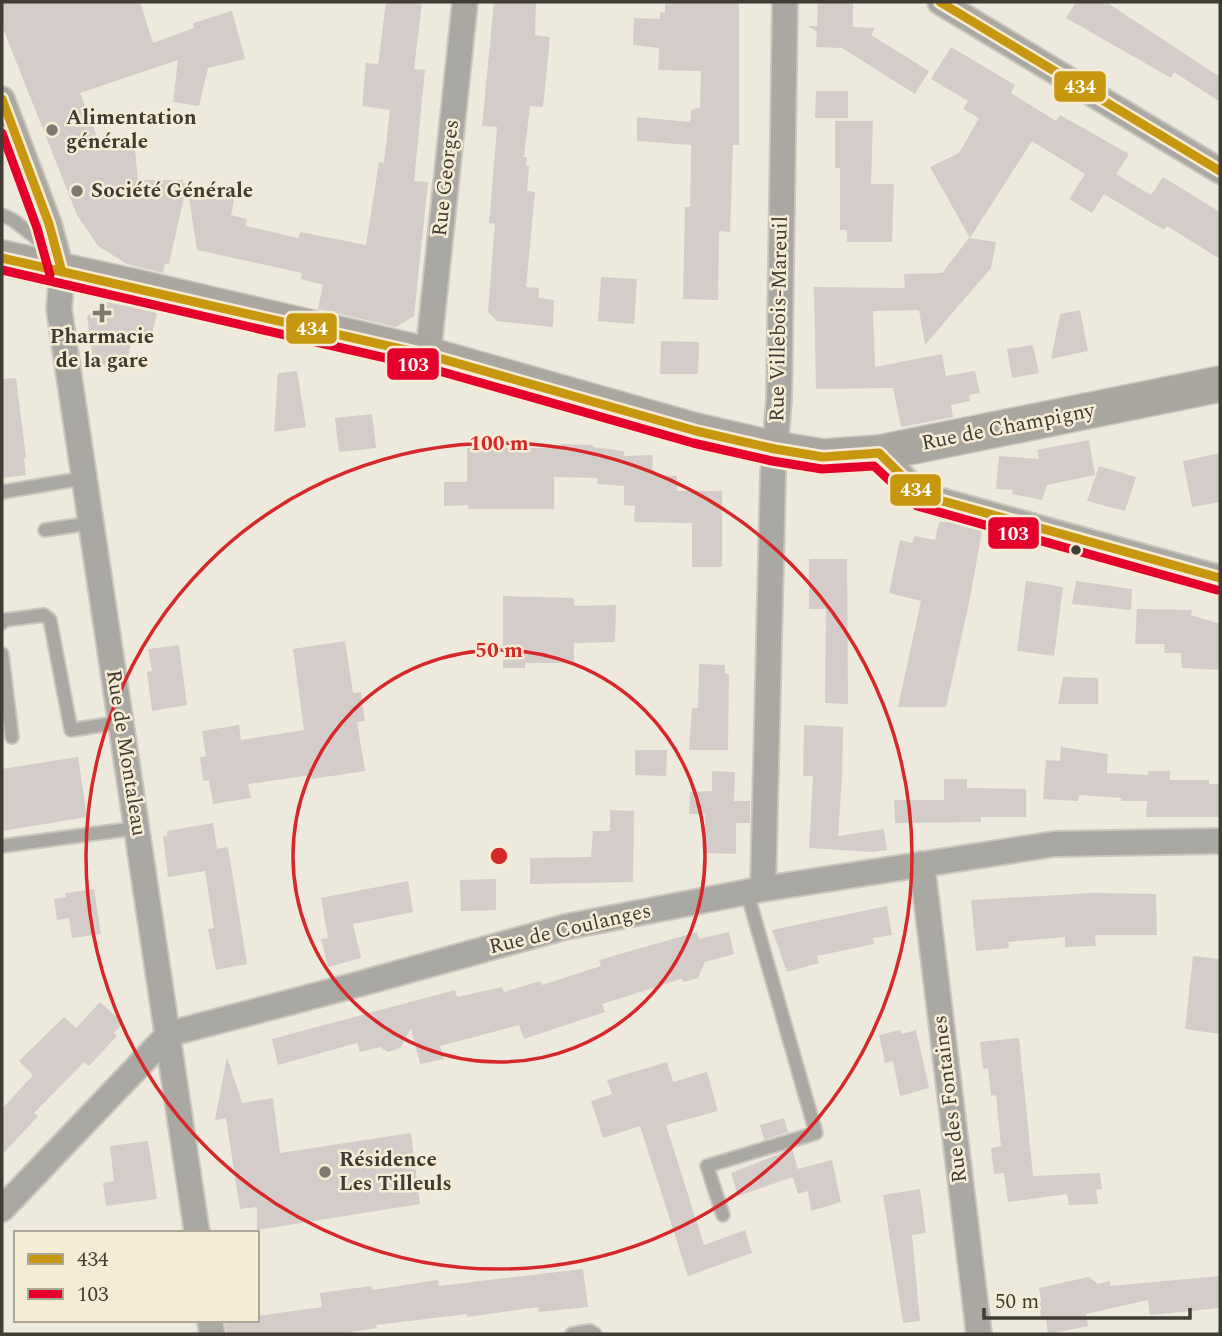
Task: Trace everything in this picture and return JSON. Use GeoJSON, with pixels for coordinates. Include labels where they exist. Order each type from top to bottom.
{"type":"FeatureCollection","features":[{"type":"Feature","properties":{"kind":"street","name":"Rue Georges"},"geometry":{"type":"LineString","coordinates":[[428,355],[465,2]]}},
{"type":"Feature","properties":{"kind":"street","name":"Rue Villebois-Mareuil"},"geometry":{"type":"LineString","coordinates":[[755,890],[773,475],[779,400],[785,2]]}},
{"type":"Feature","properties":{"kind":"street"},"geometry":{"type":"LineString","coordinates":[[940,2],[1220,171]]}},
{"type":"Feature","properties":{"kind":"street","name":"Rue de Montaleau"},"geometry":{"type":"LineString","coordinates":[[2,99],[50,224],[60,263],[59,309],[197,1231]]}},
{"type":"Feature","properties":{"kind":"street","name":"Rue de Champigny"},"geometry":{"type":"LineString","coordinates":[[2,258],[60,263],[136,286],[428,355],[696,431],[823,457],[879,453],[1220,384]]}},
{"type":"Feature","properties":{"kind":"street"},"geometry":{"type":"LineString","coordinates":[[879,453],[920,495],[1220,578]]}},
{"type":"Feature","properties":{"kind":"street","name":"Rue de Coulanges"},"geometry":{"type":"LineString","coordinates":[[169,1034],[565,927],[755,890],[1054,844],[1220,841]]}},
{"type":"Feature","properties":{"kind":"street","name":"Rue des Fontaines"},"geometry":{"type":"LineString","coordinates":[[922,864],[979,1334]]}},
{"type":"Feature","properties":{"kind":"street"},"geometry":{"type":"LineString","coordinates":[[2,1209],[169,1034]]}},
{"type":"Feature","properties":{"kind":"lane"},"geometry":{"type":"LineString","coordinates":[[2,215],[13,220],[60,263]]}},
{"type":"Feature","properties":{"kind":"lane"},"geometry":{"type":"LineString","coordinates":[[2,492],[85,478]]}},
{"type":"Feature","properties":{"kind":"lane"},"geometry":{"type":"LineString","coordinates":[[45,530],[91,523]]}},
{"type":"Feature","properties":{"kind":"lane"},"geometry":{"type":"LineString","coordinates":[[2,624],[5,620],[44,615],[50,620],[71,730],[121,722]]}},
{"type":"Feature","properties":{"kind":"lane"},"geometry":{"type":"LineString","coordinates":[[2,654],[12,737]]}},
{"type":"Feature","properties":{"kind":"lane"},"geometry":{"type":"LineString","coordinates":[[2,846],[137,828]]}},
{"type":"Feature","properties":{"kind":"lane"},"geometry":{"type":"LineString","coordinates":[[723,1215],[708,1166],[816,1133],[755,890]]}},
{"type":"Feature","properties":{"kind":"lane"},"geometry":{"type":"LineString","coordinates":[[572,1334],[590,1331],[595,1334]]}},
{"type":"Feature","properties":{"kind":"building"},"geometry":{"type":"Polygon","coordinates":[[[2,2],[140,2],[153,43],[194,28],[193,23],[232,11],[245,59],[208,68],[199,106],[173,102],[178,60],[80,93],[100,144],[134,139],[138,180],[183,180],[183,183],[187,184],[169,264],[165,264],[163,273],[127,264],[98,246],[77,215],[2,26],[2,2]]]}},
{"type":"Feature","properties":{"kind":"building"},"geometry":{"type":"Polygon","coordinates":[[[386,2],[422,2],[414,69],[425,70],[414,181],[428,182],[414,316],[396,327],[318,309],[323,285],[301,279],[302,273],[197,250],[187,184],[235,196],[231,215],[247,219],[246,226],[298,238],[300,232],[366,245],[379,162],[384,163],[390,110],[362,106],[366,63],[378,64],[386,2]]]}},
{"type":"Feature","properties":{"kind":"building"},"geometry":{"type":"Polygon","coordinates":[[[494,2],[536,2],[535,35],[550,37],[543,107],[530,106],[524,157],[527,157],[526,166],[529,166],[527,191],[535,192],[526,287],[539,288],[538,298],[554,300],[553,327],[497,321],[488,312],[495,224],[489,223],[497,127],[482,126],[494,2]]]}},
{"type":"Feature","properties":{"kind":"building"},"geometry":{"type":"Polygon","coordinates":[[[665,2],[739,2],[739,145],[733,145],[730,232],[719,231],[718,300],[683,299],[685,207],[690,207],[691,145],[637,141],[637,117],[690,122],[691,110],[700,107],[701,71],[658,70],[659,48],[633,45],[634,18],[660,19],[660,12],[665,13],[665,2]]]}},
{"type":"Feature","properties":{"kind":"building"},"geometry":{"type":"Polygon","coordinates":[[[818,2],[853,2],[853,27],[875,28],[871,35],[929,71],[915,94],[842,48],[816,47],[817,32],[808,26],[817,26],[818,2]]]}},
{"type":"Feature","properties":{"kind":"building"},"geometry":{"type":"Polygon","coordinates":[[[1076,2],[1106,2],[1220,77],[1220,102],[1174,72],[1171,78],[1066,18],[1076,2]]]}},
{"type":"Feature","properties":{"kind":"building"},"geometry":{"type":"Polygon","coordinates":[[[951,47],[1015,85],[1011,93],[1056,121],[1060,115],[1129,154],[1116,174],[1151,195],[1163,177],[1220,212],[1220,259],[1167,226],[1164,230],[1104,194],[1092,213],[1069,199],[1085,174],[1032,141],[970,238],[930,167],[959,153],[979,118],[963,109],[968,101],[931,79],[951,47]]]}},
{"type":"Feature","properties":{"kind":"building"},"geometry":{"type":"Polygon","coordinates":[[[816,91],[848,91],[848,118],[815,118],[816,91]]]}},
{"type":"Feature","properties":{"kind":"building"},"geometry":{"type":"Polygon","coordinates":[[[835,121],[873,121],[871,184],[894,184],[892,242],[847,242],[847,230],[840,230],[840,168],[835,168],[835,121]]]}},
{"type":"Feature","properties":{"kind":"building"},"geometry":{"type":"Polygon","coordinates":[[[969,238],[996,242],[991,268],[925,345],[919,310],[873,311],[875,367],[942,354],[946,376],[975,371],[980,393],[969,395],[970,401],[951,405],[953,417],[901,427],[893,388],[816,389],[814,287],[905,288],[904,274],[942,273],[969,238]]]}},
{"type":"Feature","properties":{"kind":"building"},"geometry":{"type":"Polygon","coordinates":[[[601,277],[637,279],[634,324],[598,321],[601,277]]]}},
{"type":"Feature","properties":{"kind":"building"},"geometry":{"type":"Polygon","coordinates":[[[103,301],[157,313],[152,334],[145,332],[143,343],[132,341],[126,363],[94,367],[87,316],[103,301]]]}},
{"type":"Feature","properties":{"kind":"building"},"geometry":{"type":"Polygon","coordinates":[[[1080,310],[1088,351],[1051,359],[1060,314],[1080,310]]]}},
{"type":"Feature","properties":{"kind":"building"},"geometry":{"type":"Polygon","coordinates":[[[661,341],[699,342],[698,374],[660,374],[661,341]]]}},
{"type":"Feature","properties":{"kind":"building"},"geometry":{"type":"Polygon","coordinates":[[[1033,345],[1039,373],[1012,378],[1007,349],[1033,345]]]}},
{"type":"Feature","properties":{"kind":"building"},"geometry":{"type":"Polygon","coordinates":[[[297,371],[306,427],[274,432],[278,373],[297,371]]]}},
{"type":"Feature","properties":{"kind":"building"},"geometry":{"type":"Polygon","coordinates":[[[16,378],[26,475],[2,478],[2,379],[16,378]]]}},
{"type":"Feature","properties":{"kind":"building"},"geometry":{"type":"Polygon","coordinates":[[[372,414],[376,448],[339,452],[335,418],[372,414]]]}},
{"type":"Feature","properties":{"kind":"building"},"geometry":{"type":"Polygon","coordinates":[[[1089,440],[1095,475],[1047,485],[1042,500],[1012,494],[1013,490],[996,489],[999,456],[1039,459],[1037,450],[1089,440]]]}},
{"type":"Feature","properties":{"kind":"building"},"geometry":{"type":"Polygon","coordinates":[[[561,444],[593,445],[624,451],[624,456],[653,455],[652,475],[677,476],[677,491],[722,491],[722,567],[692,567],[692,523],[634,522],[635,506],[624,505],[624,486],[597,484],[598,478],[554,477],[554,509],[468,509],[468,505],[444,506],[444,482],[467,482],[467,448],[561,448],[561,444]]]}},
{"type":"Feature","properties":{"kind":"building"},"geometry":{"type":"Polygon","coordinates":[[[1220,453],[1220,502],[1192,507],[1183,461],[1220,453]]]}},
{"type":"Feature","properties":{"kind":"building"},"geometry":{"type":"Polygon","coordinates":[[[1099,466],[1136,477],[1125,511],[1087,501],[1099,466]]]}},
{"type":"Feature","properties":{"kind":"building"},"geometry":{"type":"Polygon","coordinates":[[[939,522],[982,531],[946,707],[898,707],[921,601],[889,593],[900,540],[912,543],[915,536],[935,540],[939,522]]]}},
{"type":"Feature","properties":{"kind":"building"},"geometry":{"type":"Polygon","coordinates":[[[809,559],[847,559],[848,704],[825,703],[826,609],[809,609],[809,559]]]}},
{"type":"Feature","properties":{"kind":"building"},"geometry":{"type":"Polygon","coordinates":[[[1026,581],[1063,587],[1054,656],[1017,651],[1026,581]]]}},
{"type":"Feature","properties":{"kind":"building"},"geometry":{"type":"Polygon","coordinates":[[[1076,581],[1132,589],[1131,610],[1072,604],[1076,581]]]}},
{"type":"Feature","properties":{"kind":"building"},"geometry":{"type":"Polygon","coordinates":[[[503,596],[574,598],[574,606],[616,605],[615,642],[574,643],[574,663],[525,663],[525,668],[503,668],[503,596]]]}},
{"type":"Feature","properties":{"kind":"building"},"geometry":{"type":"Polygon","coordinates":[[[1137,609],[1192,610],[1191,615],[1220,624],[1220,670],[1182,668],[1181,653],[1164,653],[1165,644],[1135,644],[1137,609]]]}},
{"type":"Feature","properties":{"kind":"building"},"geometry":{"type":"Polygon","coordinates":[[[345,641],[353,693],[361,692],[365,721],[357,722],[365,771],[248,784],[251,798],[213,804],[209,780],[203,781],[200,757],[206,756],[202,731],[239,725],[241,740],[304,730],[293,649],[345,641]]]}},
{"type":"Feature","properties":{"kind":"building"},"geometry":{"type":"Polygon","coordinates":[[[179,645],[187,705],[152,711],[147,672],[152,671],[148,649],[179,645]]]}},
{"type":"Feature","properties":{"kind":"building"},"geometry":{"type":"Polygon","coordinates":[[[699,664],[725,665],[725,674],[729,674],[728,750],[689,750],[692,708],[698,708],[699,664]]]}},
{"type":"Feature","properties":{"kind":"building"},"geometry":{"type":"Polygon","coordinates":[[[1063,677],[1098,678],[1098,704],[1058,704],[1063,677]]]}},
{"type":"Feature","properties":{"kind":"building"},"geometry":{"type":"Polygon","coordinates":[[[804,725],[843,727],[838,836],[884,829],[887,850],[873,852],[809,848],[813,776],[803,776],[804,725]]]}},
{"type":"Feature","properties":{"kind":"building"},"geometry":{"type":"Polygon","coordinates":[[[1061,747],[1108,754],[1107,773],[1148,775],[1148,771],[1170,771],[1170,780],[1209,780],[1209,784],[1220,784],[1220,817],[1146,817],[1147,801],[1121,801],[1122,798],[1079,795],[1078,801],[1043,799],[1046,760],[1060,761],[1061,747]]]}},
{"type":"Feature","properties":{"kind":"building"},"geometry":{"type":"Polygon","coordinates":[[[635,750],[667,750],[666,776],[635,775],[635,750]]]}},
{"type":"Feature","properties":{"kind":"building"},"geometry":{"type":"Polygon","coordinates":[[[78,757],[87,817],[2,831],[2,769],[78,757]]]}},
{"type":"Feature","properties":{"kind":"building"},"geometry":{"type":"Polygon","coordinates":[[[712,771],[735,772],[734,801],[750,801],[750,823],[736,823],[736,854],[705,853],[705,814],[689,814],[690,792],[712,791],[712,771]]]}},
{"type":"Feature","properties":{"kind":"building"},"geometry":{"type":"Polygon","coordinates":[[[944,779],[967,779],[967,788],[1026,789],[1026,817],[981,817],[981,822],[895,823],[894,800],[944,800],[944,779]]]}},
{"type":"Feature","properties":{"kind":"building"},"geometry":{"type":"Polygon","coordinates":[[[610,810],[634,811],[633,882],[530,884],[530,858],[591,857],[593,831],[610,831],[610,810]]]}},
{"type":"Feature","properties":{"kind":"building"},"geometry":{"type":"Polygon","coordinates":[[[213,823],[217,849],[228,847],[247,964],[216,970],[208,929],[214,928],[205,871],[168,877],[163,836],[167,836],[167,831],[213,823]]]}},
{"type":"Feature","properties":{"kind":"building"},"geometry":{"type":"Polygon","coordinates":[[[496,879],[496,910],[461,911],[460,880],[496,879]]]}},
{"type":"Feature","properties":{"kind":"building"},"geometry":{"type":"Polygon","coordinates":[[[408,881],[413,912],[353,924],[361,958],[328,967],[321,939],[328,938],[321,898],[408,881]]]}},
{"type":"Feature","properties":{"kind":"building"},"geometry":{"type":"Polygon","coordinates":[[[94,889],[101,934],[72,938],[69,918],[57,920],[54,899],[66,897],[65,893],[94,889]]]}},
{"type":"Feature","properties":{"kind":"building"},"geometry":{"type":"Polygon","coordinates":[[[1093,893],[1156,894],[1157,935],[1095,935],[1096,946],[1065,947],[1065,937],[1008,942],[1009,948],[976,951],[971,900],[1093,893]]]}},
{"type":"Feature","properties":{"kind":"building"},"geometry":{"type":"Polygon","coordinates":[[[887,906],[892,935],[873,938],[874,944],[817,956],[819,963],[787,972],[772,930],[887,906]]]}},
{"type":"Feature","properties":{"kind":"building"},"geometry":{"type":"Polygon","coordinates":[[[697,932],[699,939],[729,932],[734,954],[705,962],[698,978],[684,982],[681,979],[602,1004],[605,1012],[524,1039],[519,1025],[440,1046],[444,1059],[420,1064],[411,1028],[400,1048],[388,1052],[380,1047],[360,1052],[357,1043],[278,1065],[272,1039],[455,990],[457,997],[502,987],[504,992],[540,981],[542,985],[601,966],[599,960],[697,932]]]}},
{"type":"Feature","properties":{"kind":"building"},"geometry":{"type":"Polygon","coordinates":[[[1193,956],[1220,959],[1220,1034],[1185,1029],[1193,956]]]}},
{"type":"Feature","properties":{"kind":"building"},"geometry":{"type":"Polygon","coordinates":[[[100,1002],[123,1023],[114,1033],[117,1036],[89,1066],[84,1062],[34,1113],[38,1116],[2,1155],[2,1109],[33,1075],[19,1061],[64,1017],[76,1028],[100,1002]]]}},
{"type":"Feature","properties":{"kind":"building"},"geometry":{"type":"Polygon","coordinates":[[[900,1030],[902,1034],[916,1030],[929,1088],[900,1096],[893,1061],[885,1063],[879,1035],[900,1030]]]}},
{"type":"Feature","properties":{"kind":"building"},"geometry":{"type":"Polygon","coordinates":[[[1019,1038],[1033,1176],[1100,1173],[1102,1189],[1096,1190],[1098,1204],[1069,1205],[1067,1194],[1008,1202],[1004,1173],[994,1174],[991,1148],[1001,1146],[996,1095],[991,1096],[988,1068],[983,1069],[980,1042],[1019,1038]]]}},
{"type":"Feature","properties":{"kind":"building","name":"Résidence Les Tilleuls"},"geometry":{"type":"Polygon","coordinates":[[[227,1057],[242,1103],[273,1098],[280,1153],[411,1133],[420,1204],[257,1230],[257,1207],[240,1209],[226,1118],[215,1120],[227,1057]]]}},
{"type":"Feature","properties":{"kind":"building"},"geometry":{"type":"Polygon","coordinates":[[[667,1062],[673,1082],[707,1072],[718,1111],[666,1125],[704,1245],[745,1230],[752,1253],[688,1276],[640,1126],[603,1138],[591,1101],[612,1094],[607,1080],[667,1062]]]}},
{"type":"Feature","properties":{"kind":"building"},"geometry":{"type":"Polygon","coordinates":[[[784,1118],[788,1132],[764,1140],[760,1125],[784,1118]]]}},
{"type":"Feature","properties":{"kind":"building"},"geometry":{"type":"Polygon","coordinates":[[[148,1141],[157,1199],[106,1206],[103,1183],[114,1181],[110,1146],[148,1141]]]}},
{"type":"Feature","properties":{"kind":"building"},"geometry":{"type":"Polygon","coordinates":[[[792,1149],[798,1169],[832,1160],[841,1202],[811,1211],[808,1191],[798,1194],[793,1177],[738,1196],[731,1173],[792,1149]]]}},
{"type":"Feature","properties":{"kind":"building"},"geometry":{"type":"Polygon","coordinates":[[[920,1189],[926,1233],[912,1235],[920,1321],[903,1323],[883,1195],[920,1189]]]}},
{"type":"Feature","properties":{"kind":"building"},"geometry":{"type":"Polygon","coordinates":[[[583,1269],[588,1307],[539,1312],[538,1307],[467,1317],[467,1314],[376,1325],[377,1328],[338,1334],[227,1334],[225,1322],[259,1322],[259,1316],[322,1307],[320,1293],[371,1286],[372,1290],[438,1280],[439,1286],[583,1269]]]}},
{"type":"Feature","properties":{"kind":"building"},"geometry":{"type":"Polygon","coordinates":[[[1220,1276],[1220,1308],[1150,1315],[1148,1300],[1086,1314],[1088,1326],[1048,1334],[1046,1320],[1041,1317],[1039,1288],[1089,1277],[1098,1284],[1110,1281],[1110,1286],[1220,1276]]]}},
{"type":"Feature","properties":{"kind":"transit line","name":"434"},"geometry":{"type":"LineString","coordinates":[[940,2],[1220,171]]}},
{"type":"Feature","properties":{"kind":"transit line","name":"434"},"geometry":{"type":"LineString","coordinates":[[2,99],[49,224],[62,272]]}},
{"type":"Feature","properties":{"kind":"transit line","name":"103"},"geometry":{"type":"LineString","coordinates":[[2,133],[37,228],[50,275]]}},
{"type":"Feature","properties":{"kind":"transit line","name":"434"},"geometry":{"type":"LineString","coordinates":[[2,258],[428,355],[696,431],[775,449],[823,457],[879,453],[921,495],[1220,578]]}},
{"type":"Feature","properties":{"kind":"transit line","name":"103"},"geometry":{"type":"LineString","coordinates":[[2,270],[425,367],[693,443],[772,461],[822,469],[874,466],[917,506],[1217,590]]}},
{"type":"Feature","properties":{"kind":"place","name":"Alimentation générale"},"geometry":{"type":"Point","coordinates":[52,130]}},
{"type":"Feature","properties":{"kind":"place","name":"Société Générale"},"geometry":{"type":"Point","coordinates":[77,191]}},
{"type":"Feature","properties":{"kind":"place","name":"Pharmacie de la gare"},"geometry":{"type":"Point","coordinates":[102,313]}},
{"type":"Feature","properties":{"kind":"place","name":"Résidence Les Tilleuls"},"geometry":{"type":"Point","coordinates":[325,1172]}}]}
